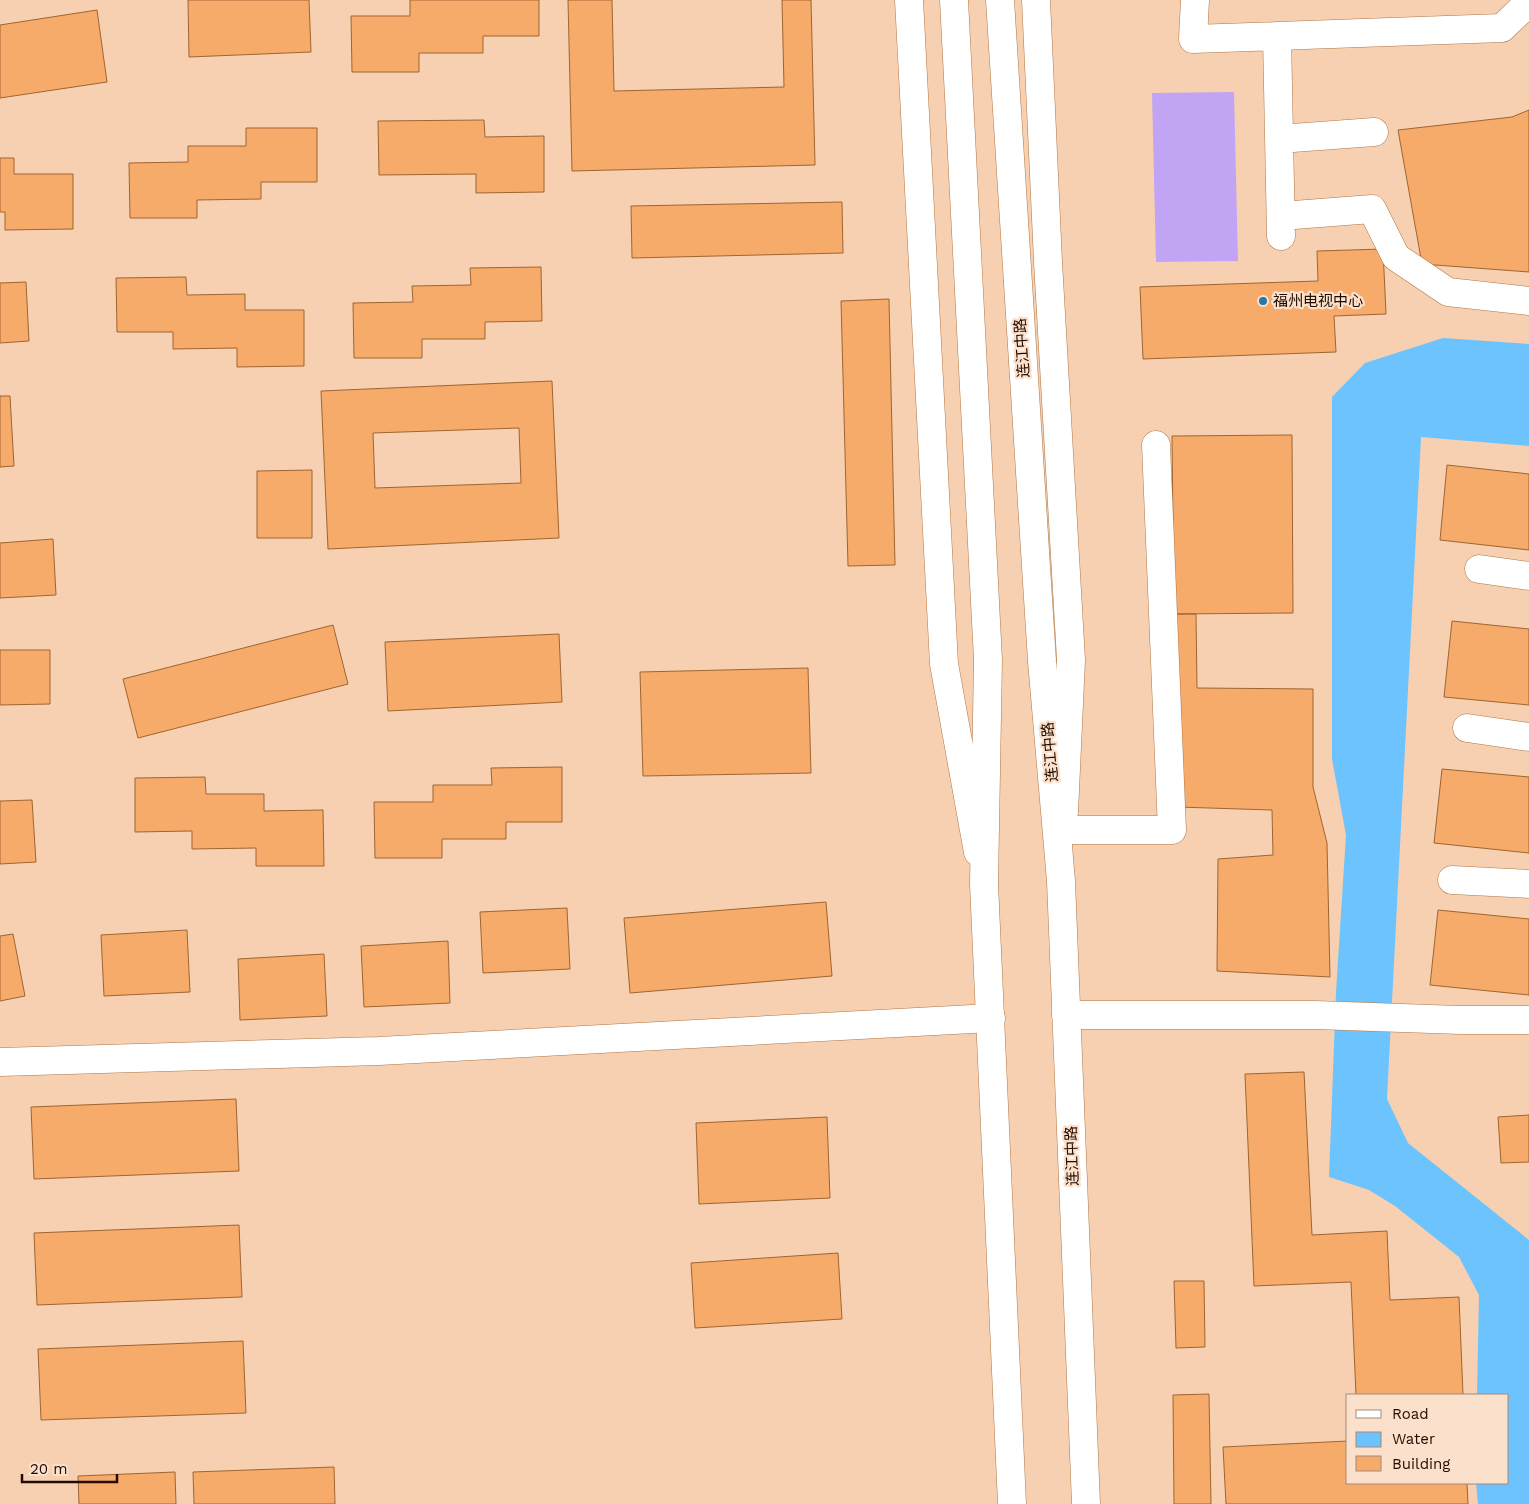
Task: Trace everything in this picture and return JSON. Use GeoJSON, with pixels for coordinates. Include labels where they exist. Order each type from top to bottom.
{"type":"FeatureCollection","features":[{"type":"Feature","properties":{"kind":"main road"},"geometry":{"type":"LineString","coordinates":[[909,0],[944,664],[984,884]]}},
{"type":"Feature","properties":{"kind":"main road"},"geometry":{"type":"LineString","coordinates":[[954,0],[988,660],[984,884],[1012,1504]]}},
{"type":"Feature","properties":{"kind":"main road","name":"连江中路"},"geometry":{"type":"LineString","coordinates":[[1000,0],[1042,661],[1061,881],[1086,1504]]}},
{"type":"Feature","properties":{"kind":"main road"},"geometry":{"type":"LineString","coordinates":[[1036,0],[1048,262],[1071,660],[1061,881]]}},
{"type":"Feature","properties":{"kind":"main road"},"geometry":{"type":"LineString","coordinates":[[1195,0],[1193,39],[1502,28],[1529,2]]}},
{"type":"Feature","properties":{"kind":"main road"},"geometry":{"type":"LineString","coordinates":[[1278,36],[1281,226],[1372,209],[1396,257],[1448,292],[1529,301]]}},
{"type":"Feature","properties":{"kind":"main road"},"geometry":{"type":"LineString","coordinates":[[1279,139],[1374,132]]}},
{"type":"Feature","properties":{"kind":"main road"},"geometry":{"type":"LineString","coordinates":[[1063,830],[1172,830],[1156,445]]}},
{"type":"Feature","properties":{"kind":"main road"},"geometry":{"type":"LineString","coordinates":[[1479,569],[1529,576]]}},
{"type":"Feature","properties":{"kind":"main road"},"geometry":{"type":"LineString","coordinates":[[1467,728],[1529,737]]}},
{"type":"Feature","properties":{"kind":"main road"},"geometry":{"type":"LineString","coordinates":[[1452,880],[1529,884]]}},
{"type":"Feature","properties":{"kind":"main road"},"geometry":{"type":"LineString","coordinates":[[1066,1015],[1315,1015],[1460,1020],[1529,1020]]}},
{"type":"Feature","properties":{"kind":"main road"},"geometry":{"type":"LineString","coordinates":[[0,1062],[379,1051],[991,1018]]}},
{"type":"Feature","properties":{"kind":"shaded area"},"geometry":{"type":"Polygon","coordinates":[[[1234,92],[1238,261],[1156,262],[1152,93],[1234,92]]]}},
{"type":"Feature","properties":{"kind":"water"},"geometry":{"type":"Polygon","coordinates":[[[1443,338],[1529,344],[1529,446],[1421,437],[1387,1099],[1408,1143],[1529,1240],[1529,1504],[1478,1504],[1476,1484],[1509,1484],[1509,1394],[1477,1394],[1479,1295],[1459,1257],[1395,1206],[1369,1190],[1329,1177],[1336,992],[1346,835],[1332,759],[1332,397],[1365,363],[1443,338]]]}},
{"type":"Feature","properties":{"kind":"building"},"geometry":{"type":"Polygon","coordinates":[[[188,0],[309,0],[311,52],[189,57],[188,0]]]}},
{"type":"Feature","properties":{"kind":"building"},"geometry":{"type":"Polygon","coordinates":[[[410,0],[539,0],[539,36],[483,36],[483,53],[419,53],[419,72],[352,72],[351,16],[410,16],[410,0]]]}},
{"type":"Feature","properties":{"kind":"building"},"geometry":{"type":"Polygon","coordinates":[[[568,0],[612,0],[614,91],[784,87],[782,0],[811,0],[815,165],[572,171],[568,0]]]}},
{"type":"Feature","properties":{"kind":"building"},"geometry":{"type":"Polygon","coordinates":[[[97,10],[107,82],[0,98],[0,25],[97,10]]]}},
{"type":"Feature","properties":{"kind":"building"},"geometry":{"type":"Polygon","coordinates":[[[1529,110],[1529,272],[1422,264],[1398,130],[1512,117],[1529,110]]]}},
{"type":"Feature","properties":{"kind":"building"},"geometry":{"type":"Polygon","coordinates":[[[484,120],[485,137],[544,136],[544,192],[476,193],[476,174],[379,175],[378,121],[484,120]]]}},
{"type":"Feature","properties":{"kind":"building"},"geometry":{"type":"Polygon","coordinates":[[[246,128],[317,128],[317,182],[261,182],[261,199],[197,200],[197,218],[130,218],[129,163],[188,162],[188,146],[246,146],[246,128]]]}},
{"type":"Feature","properties":{"kind":"building"},"geometry":{"type":"Polygon","coordinates":[[[0,158],[14,158],[14,174],[73,174],[73,229],[5,230],[5,212],[0,212],[0,158]]]}},
{"type":"Feature","properties":{"kind":"building"},"geometry":{"type":"Polygon","coordinates":[[[842,202],[843,253],[632,258],[631,206],[842,202]]]}},
{"type":"Feature","properties":{"kind":"building","name":"福州电视中心"},"geometry":{"type":"Polygon","coordinates":[[[1383,249],[1386,314],[1334,316],[1336,352],[1143,359],[1140,287],[1318,281],[1317,251],[1383,249]]]}},
{"type":"Feature","properties":{"kind":"building"},"geometry":{"type":"Polygon","coordinates":[[[541,267],[542,321],[485,322],[485,339],[422,339],[422,358],[354,358],[353,303],[413,302],[412,286],[471,285],[470,268],[541,267]]]}},
{"type":"Feature","properties":{"kind":"building"},"geometry":{"type":"Polygon","coordinates":[[[186,277],[187,295],[245,294],[245,310],[304,310],[304,366],[237,367],[237,348],[173,349],[173,332],[117,332],[116,278],[186,277]]]}},
{"type":"Feature","properties":{"kind":"building"},"geometry":{"type":"Polygon","coordinates":[[[26,282],[29,341],[0,343],[0,283],[26,282]]]}},
{"type":"Feature","properties":{"kind":"building"},"geometry":{"type":"Polygon","coordinates":[[[889,299],[895,565],[848,566],[841,301],[889,299]]]}},
{"type":"Feature","properties":{"kind":"building"},"geometry":{"type":"Polygon","coordinates":[[[552,381],[559,538],[328,549],[321,391],[552,381]],[[519,428],[373,433],[375,488],[521,483],[519,428]]]}},
{"type":"Feature","properties":{"kind":"building"},"geometry":{"type":"Polygon","coordinates":[[[0,396],[10,396],[14,466],[0,467],[0,396]]]}},
{"type":"Feature","properties":{"kind":"building"},"geometry":{"type":"Polygon","coordinates":[[[1292,435],[1293,613],[1174,614],[1172,436],[1292,435]]]}},
{"type":"Feature","properties":{"kind":"building"},"geometry":{"type":"Polygon","coordinates":[[[1447,465],[1529,474],[1529,550],[1440,540],[1447,465]]]}},
{"type":"Feature","properties":{"kind":"building"},"geometry":{"type":"Polygon","coordinates":[[[312,470],[312,538],[257,538],[257,471],[312,470]]]}},
{"type":"Feature","properties":{"kind":"building"},"geometry":{"type":"Polygon","coordinates":[[[53,539],[56,595],[0,598],[0,543],[53,539]]]}},
{"type":"Feature","properties":{"kind":"building"},"geometry":{"type":"Polygon","coordinates":[[[1174,614],[1196,614],[1197,688],[1313,689],[1313,787],[1327,843],[1330,977],[1217,971],[1218,859],[1273,855],[1272,810],[1177,807],[1174,614]]]}},
{"type":"Feature","properties":{"kind":"building"},"geometry":{"type":"Polygon","coordinates":[[[1452,621],[1529,629],[1529,705],[1444,697],[1452,621]]]}},
{"type":"Feature","properties":{"kind":"building"},"geometry":{"type":"Polygon","coordinates":[[[333,625],[348,684],[138,738],[123,679],[333,625]]]}},
{"type":"Feature","properties":{"kind":"building"},"geometry":{"type":"Polygon","coordinates":[[[559,634],[562,702],[388,711],[385,642],[559,634]]]}},
{"type":"Feature","properties":{"kind":"building"},"geometry":{"type":"Polygon","coordinates":[[[0,650],[50,650],[50,704],[0,705],[0,650]]]}},
{"type":"Feature","properties":{"kind":"building"},"geometry":{"type":"Polygon","coordinates":[[[808,668],[811,773],[643,776],[640,672],[808,668]]]}},
{"type":"Feature","properties":{"kind":"building"},"geometry":{"type":"Polygon","coordinates":[[[562,767],[562,822],[506,822],[506,839],[442,839],[442,858],[375,858],[374,802],[433,802],[433,785],[492,785],[491,768],[562,767]]]}},
{"type":"Feature","properties":{"kind":"building"},"geometry":{"type":"Polygon","coordinates":[[[1442,769],[1529,777],[1529,853],[1434,843],[1442,769]]]}},
{"type":"Feature","properties":{"kind":"building"},"geometry":{"type":"Polygon","coordinates":[[[205,777],[206,794],[264,794],[264,811],[323,810],[324,866],[256,866],[256,848],[192,849],[192,831],[135,832],[135,778],[205,777]]]}},
{"type":"Feature","properties":{"kind":"building"},"geometry":{"type":"Polygon","coordinates":[[[32,800],[36,862],[0,864],[0,801],[32,800]]]}},
{"type":"Feature","properties":{"kind":"building"},"geometry":{"type":"Polygon","coordinates":[[[826,902],[832,976],[630,993],[624,918],[826,902]]]}},
{"type":"Feature","properties":{"kind":"building"},"geometry":{"type":"Polygon","coordinates":[[[567,908],[570,969],[483,973],[480,912],[567,908]]]}},
{"type":"Feature","properties":{"kind":"building"},"geometry":{"type":"Polygon","coordinates":[[[1438,910],[1529,919],[1529,995],[1430,985],[1438,910]]]}},
{"type":"Feature","properties":{"kind":"building"},"geometry":{"type":"Polygon","coordinates":[[[187,930],[190,992],[104,996],[101,935],[187,930]]]}},
{"type":"Feature","properties":{"kind":"building"},"geometry":{"type":"Polygon","coordinates":[[[13,934],[25,996],[0,1001],[0,936],[13,934]]]}},
{"type":"Feature","properties":{"kind":"building"},"geometry":{"type":"Polygon","coordinates":[[[448,941],[450,1003],[364,1007],[361,946],[448,941]]]}},
{"type":"Feature","properties":{"kind":"building"},"geometry":{"type":"Polygon","coordinates":[[[324,954],[327,1016],[240,1020],[238,959],[324,954]]]}},
{"type":"Feature","properties":{"kind":"building"},"geometry":{"type":"Polygon","coordinates":[[[1304,1072],[1312,1235],[1387,1231],[1390,1300],[1459,1297],[1463,1394],[1356,1394],[1351,1282],[1254,1286],[1245,1074],[1304,1072]]]}},
{"type":"Feature","properties":{"kind":"building"},"geometry":{"type":"Polygon","coordinates":[[[236,1099],[239,1171],[34,1179],[31,1107],[236,1099]]]}},
{"type":"Feature","properties":{"kind":"building"},"geometry":{"type":"Polygon","coordinates":[[[1529,1115],[1529,1162],[1501,1163],[1498,1117],[1529,1115]]]}},
{"type":"Feature","properties":{"kind":"building"},"geometry":{"type":"Polygon","coordinates":[[[827,1117],[830,1198],[699,1204],[696,1123],[827,1117]]]}},
{"type":"Feature","properties":{"kind":"building"},"geometry":{"type":"Polygon","coordinates":[[[239,1225],[242,1297],[37,1305],[34,1233],[239,1225]]]}},
{"type":"Feature","properties":{"kind":"building"},"geometry":{"type":"Polygon","coordinates":[[[838,1253],[842,1319],[695,1328],[691,1263],[838,1253]]]}},
{"type":"Feature","properties":{"kind":"building"},"geometry":{"type":"Polygon","coordinates":[[[1174,1281],[1204,1281],[1205,1347],[1176,1348],[1174,1281]]]}},
{"type":"Feature","properties":{"kind":"building"},"geometry":{"type":"Polygon","coordinates":[[[243,1341],[246,1413],[41,1420],[38,1349],[243,1341]]]}},
{"type":"Feature","properties":{"kind":"building"},"geometry":{"type":"Polygon","coordinates":[[[1209,1394],[1211,1504],[1174,1504],[1173,1395],[1209,1394]]]}},
{"type":"Feature","properties":{"kind":"building"},"geometry":{"type":"Polygon","coordinates":[[[1346,1441],[1346,1484],[1467,1484],[1468,1504],[1226,1504],[1223,1447],[1346,1441]]]}},
{"type":"Feature","properties":{"kind":"building"},"geometry":{"type":"Polygon","coordinates":[[[334,1467],[335,1504],[194,1504],[193,1472],[334,1467]]]}},
{"type":"Feature","properties":{"kind":"building"},"geometry":{"type":"Polygon","coordinates":[[[175,1472],[176,1504],[79,1504],[78,1476],[175,1472]]]}},
{"type":"Feature","properties":{"kind":"place","name":"福州电视中心"},"geometry":{"type":"Point","coordinates":[1263,301]}}]}
